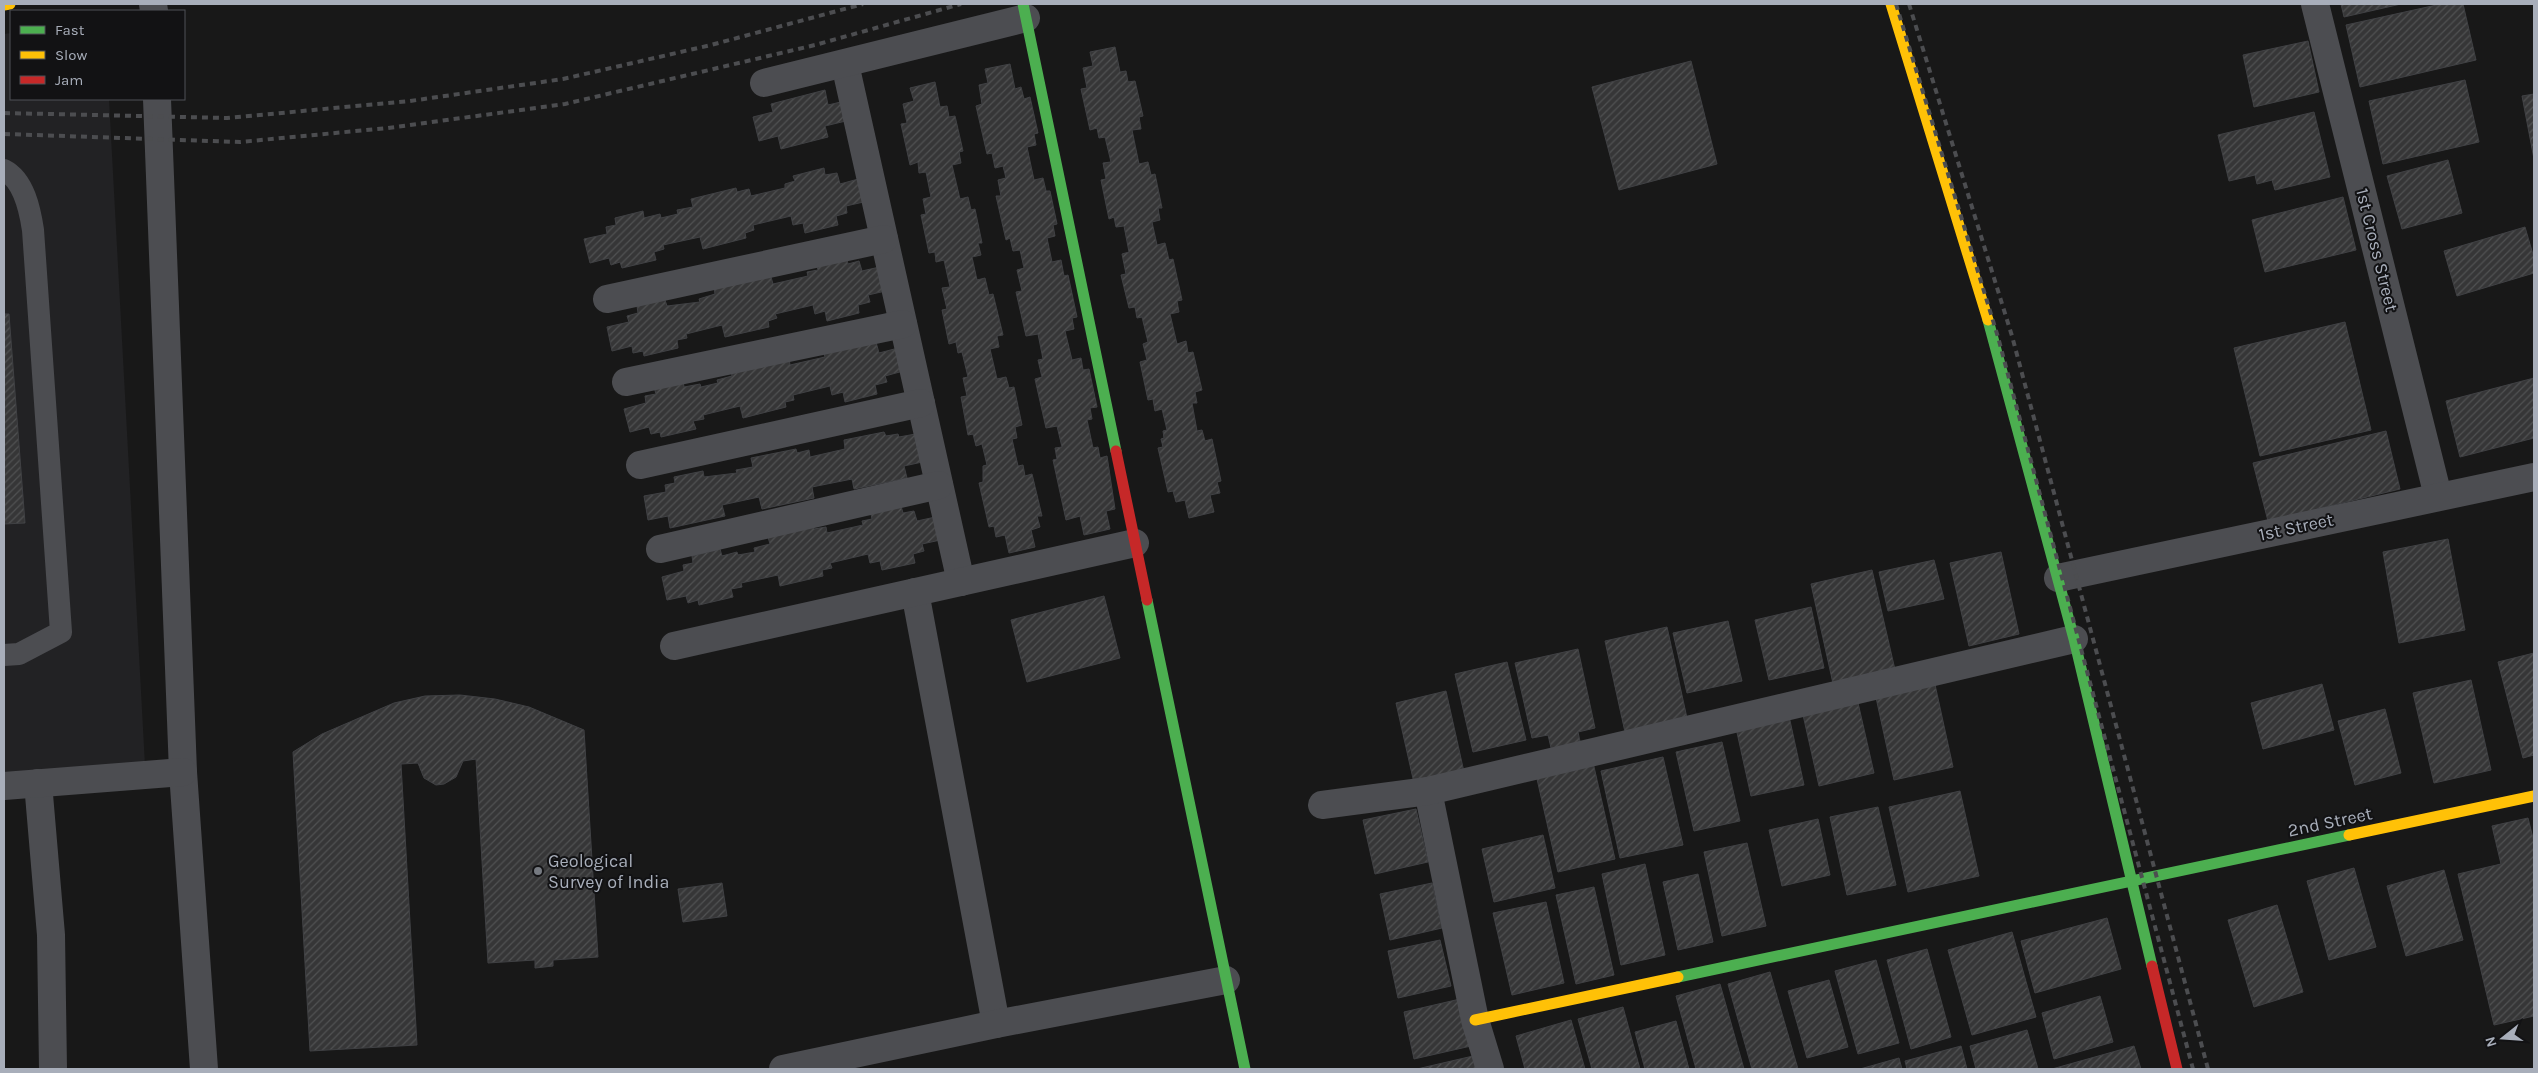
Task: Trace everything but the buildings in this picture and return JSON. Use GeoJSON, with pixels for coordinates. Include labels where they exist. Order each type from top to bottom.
{"type":"FeatureCollection","features":[{"type":"Feature","properties":{"kind":"street"},"geometry":{"type":"LineString","coordinates":[[4,5],[10,4]]}},
{"type":"Feature","properties":{"kind":"street"},"geometry":{"type":"LineString","coordinates":[[1891,4],[2000,361],[2074,639],[2134,882],[2177,1069]]}},
{"type":"Feature","properties":{"kind":"street","name":"1st Cross Street"},"geometry":{"type":"LineString","coordinates":[[2315,4],[2438,496]]}},
{"type":"Feature","properties":{"kind":"street"},"geometry":{"type":"LineString","coordinates":[[764,83],[845,64],[1024,11],[1245,1069]]}},
{"type":"Feature","properties":{"kind":"street"},"geometry":{"type":"LineString","coordinates":[[1903,47],[1908,21]]}},
{"type":"Feature","properties":{"kind":"street"},"geometry":{"type":"LineString","coordinates":[[845,64],[961,582]]}},
{"type":"Feature","properties":{"kind":"street"},"geometry":{"type":"LineString","coordinates":[[157,100],[183,772],[204,1069]]}},
{"type":"Feature","properties":{"kind":"street"},"geometry":{"type":"LineString","coordinates":[[607,299],[884,239]]}},
{"type":"Feature","properties":{"kind":"street"},"geometry":{"type":"LineString","coordinates":[[626,382],[903,324]]}},
{"type":"Feature","properties":{"kind":"street"},"geometry":{"type":"LineString","coordinates":[[640,466],[921,403]]}},
{"type":"Feature","properties":{"kind":"street","name":"1st Street"},"geometry":{"type":"LineString","coordinates":[[2058,578],[2534,477]]}},
{"type":"Feature","properties":{"kind":"street"},"geometry":{"type":"LineString","coordinates":[[660,549],[939,485]]}},
{"type":"Feature","properties":{"kind":"street"},"geometry":{"type":"LineString","coordinates":[[674,646],[1135,543]]}},
{"type":"Feature","properties":{"kind":"street"},"geometry":{"type":"LineString","coordinates":[[916,592],[996,1024]]}},
{"type":"Feature","properties":{"kind":"street"},"geometry":{"type":"LineString","coordinates":[[1322,805],[1428,791],[2074,639]]}},
{"type":"Feature","properties":{"kind":"street"},"geometry":{"type":"LineString","coordinates":[[4,786],[183,772]]}},
{"type":"Feature","properties":{"kind":"street"},"geometry":{"type":"LineString","coordinates":[[38,783],[51,935],[53,1069]]}},
{"type":"Feature","properties":{"kind":"street"},"geometry":{"type":"LineString","coordinates":[[1428,791],[1475,1020],[1490,1069]]}},
{"type":"Feature","properties":{"kind":"street","name":"2nd Street"},"geometry":{"type":"LineString","coordinates":[[1475,1020],[2534,796]]}},
{"type":"Feature","properties":{"kind":"street"},"geometry":{"type":"LineString","coordinates":[[783,1069],[996,1024],[1226,980]]}},
{"type":"Feature","properties":{"kind":"lane"},"geometry":{"type":"LineString","coordinates":[[4,170],[8,172],[21,188],[29,205],[33,230],[61,632],[19,654],[4,655]]}},
{"type":"Feature","properties":{"kind":"shaded area"},"geometry":{"type":"Polygon","coordinates":[[[10,33],[10,100],[109,100],[146,784],[4,783],[4,34],[10,33]]]}},
{"type":"Feature","properties":{"kind":"railway"},"geometry":{"type":"LineString","coordinates":[[4,113],[227,118],[410,101],[563,79],[711,45],[863,4]]}},
{"type":"Feature","properties":{"kind":"railway"},"geometry":{"type":"LineString","coordinates":[[4,134],[240,142],[388,128],[565,104],[815,45],[961,4]]}},
{"type":"Feature","properties":{"kind":"railway"},"geometry":{"type":"LineString","coordinates":[[1896,4],[1998,337],[2193,1069]]}},
{"type":"Feature","properties":{"kind":"railway"},"geometry":{"type":"LineString","coordinates":[[1909,4],[2012,336],[2208,1069]]}},
{"type":"Feature","properties":{"kind":"traffic: fast"},"geometry":{"type":"LineString","coordinates":[[1023,4],[1116,451]]}},
{"type":"Feature","properties":{"kind":"traffic: fast"},"geometry":{"type":"LineString","coordinates":[[1988,320],[2074,639],[2152,966]]}},
{"type":"Feature","properties":{"kind":"traffic: fast"},"geometry":{"type":"LineString","coordinates":[[1147,600],[1245,1069]]}},
{"type":"Feature","properties":{"kind":"traffic: fast"},"geometry":{"type":"LineString","coordinates":[[1678,977],[2349,835]]}},
{"type":"Feature","properties":{"kind":"traffic: slow"},"geometry":{"type":"LineString","coordinates":[[4,5],[10,4]]}},
{"type":"Feature","properties":{"kind":"traffic: slow"},"geometry":{"type":"LineString","coordinates":[[1891,4],[1988,320]]}},
{"type":"Feature","properties":{"kind":"traffic: slow"},"geometry":{"type":"LineString","coordinates":[[2349,835],[2534,796]]}},
{"type":"Feature","properties":{"kind":"traffic: slow"},"geometry":{"type":"LineString","coordinates":[[1475,1020],[1678,977]]}},
{"type":"Feature","properties":{"kind":"traffic: jam"},"geometry":{"type":"LineString","coordinates":[[1116,451],[1147,600]]}},
{"type":"Feature","properties":{"kind":"traffic: jam"},"geometry":{"type":"LineString","coordinates":[[2152,966],[2177,1069]]}},
{"type":"Feature","properties":{"kind":"place","name":"Geological Survey of India"},"geometry":{"type":"Point","coordinates":[538,871]}}]}
